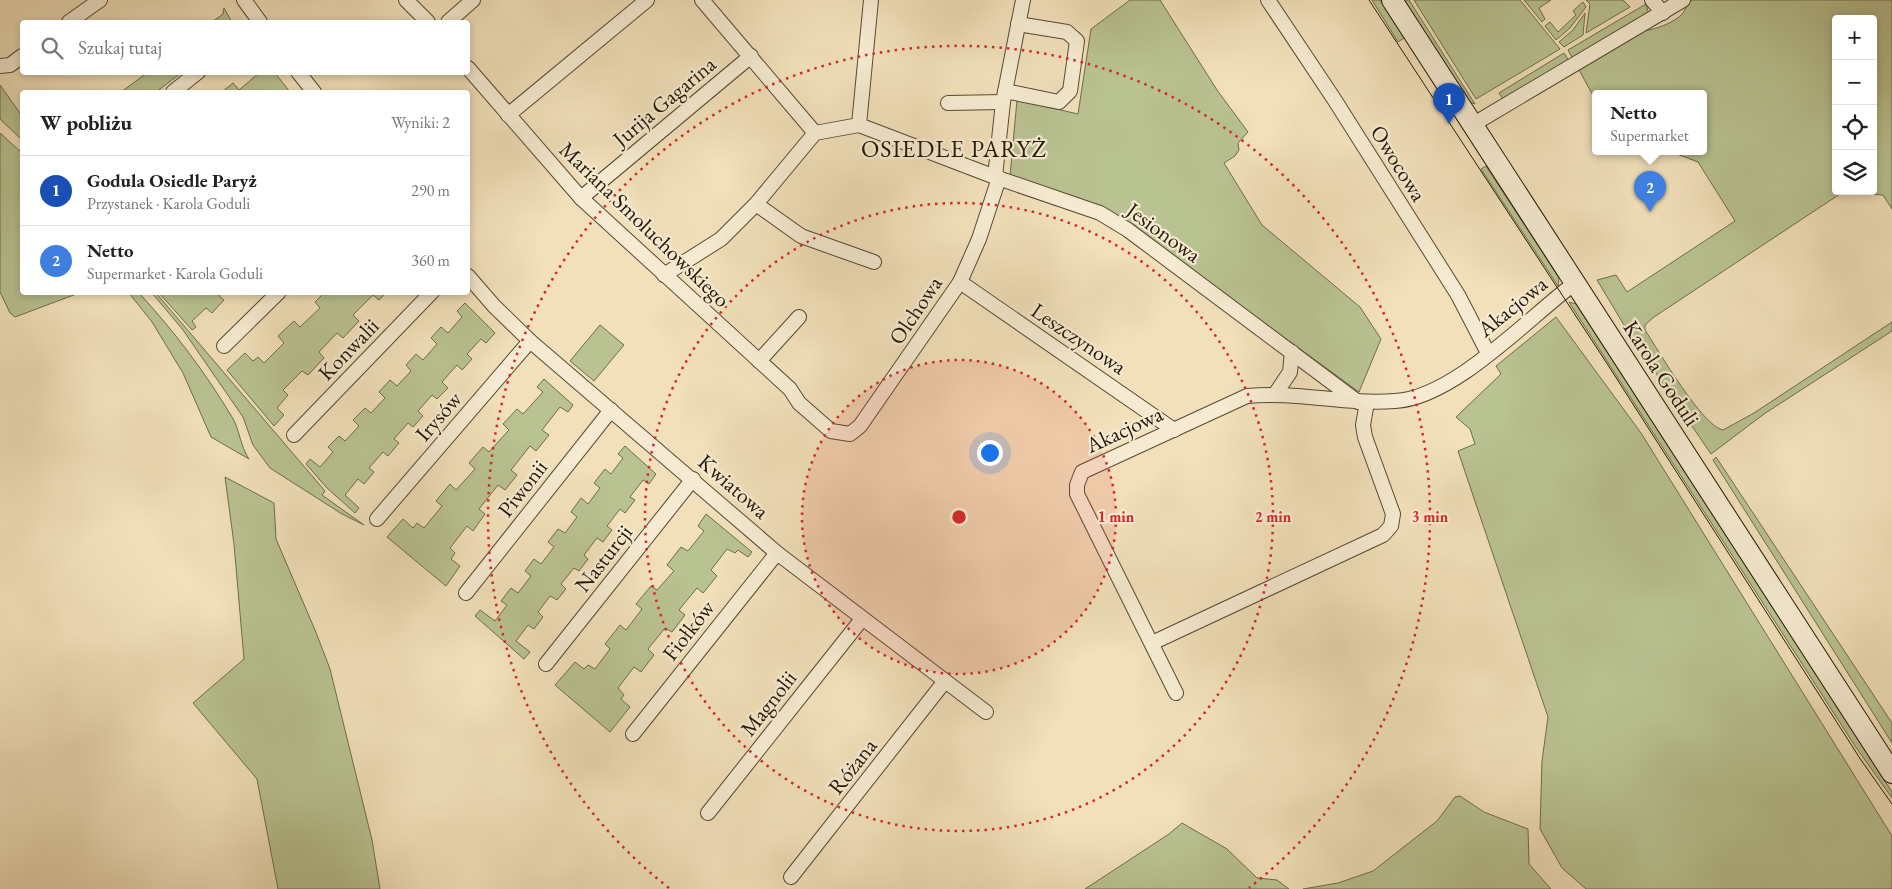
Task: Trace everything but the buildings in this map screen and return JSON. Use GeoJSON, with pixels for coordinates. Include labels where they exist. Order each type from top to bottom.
{"type":"FeatureCollection","features":[{"type":"Feature","properties":{"kind":"main road","name":"Karola Goduli"},"geometry":{"type":"LineString","coordinates":[[1392,0],[1892,773]]}},
{"type":"Feature","properties":{"kind":"street"},"geometry":{"type":"LineString","coordinates":[[72,20],[100,0]]}},
{"type":"Feature","properties":{"kind":"street"},"geometry":{"type":"LineString","coordinates":[[244,0],[258,20]]}},
{"type":"Feature","properties":{"kind":"street"},"geometry":{"type":"LineString","coordinates":[[406,0],[426,20]]}},
{"type":"Feature","properties":{"kind":"street"},"geometry":{"type":"LineString","coordinates":[[450,20],[473,0]]}},
{"type":"Feature","properties":{"kind":"street"},"geometry":{"type":"LineString","coordinates":[[508,116],[647,0]]}},
{"type":"Feature","properties":{"kind":"street"},"geometry":{"type":"LineString","coordinates":[[702,0],[815,132]]}},
{"type":"Feature","properties":{"kind":"street"},"geometry":{"type":"LineString","coordinates":[[664,276],[721,239],[756,204],[815,132],[860,125],[871,0]]}},
{"type":"Feature","properties":{"kind":"street"},"geometry":{"type":"LineString","coordinates":[[997,178],[1004,97],[1023,0]]}},
{"type":"Feature","properties":{"kind":"street","name":"Owocowa"},"geometry":{"type":"LineString","coordinates":[[1268,0],[1325,84],[1458,295],[1488,353]]}},
{"type":"Feature","properties":{"kind":"street"},"geometry":{"type":"LineString","coordinates":[[1652,0],[1663,13]]}},
{"type":"Feature","properties":{"kind":"street"},"geometry":{"type":"LineString","coordinates":[[1472,125],[1683,0]]}},
{"type":"Feature","properties":{"kind":"street"},"geometry":{"type":"LineString","coordinates":[[948,103],[1004,97],[1059,102],[1070,91],[1077,41],[1067,32],[1018,24]]}},
{"type":"Feature","properties":{"kind":"street","name":"Jurija Gagarina"},"geometry":{"type":"LineString","coordinates":[[581,198],[751,56]]}},
{"type":"Feature","properties":{"kind":"street"},"geometry":{"type":"LineString","coordinates":[[0,66],[10,65],[20,58]]}},
{"type":"Feature","properties":{"kind":"street","name":"Mariana Smoluchowskiego"},"geometry":{"type":"LineString","coordinates":[[470,70],[581,198],[664,276],[790,389],[799,404],[830,431]]}},
{"type":"Feature","properties":{"kind":"street"},"geometry":{"type":"LineString","coordinates":[[176,90],[194,75]]}},
{"type":"Feature","properties":{"kind":"street"},"geometry":{"type":"LineString","coordinates":[[300,75],[312,90]]}},
{"type":"Feature","properties":{"kind":"street","name":"Jesionowa"},"geometry":{"type":"LineString","coordinates":[[860,125],[997,178],[1100,213],[1128,230],[1362,402]]}},
{"type":"Feature","properties":{"kind":"street","name":"Olchowa"},"geometry":{"type":"LineString","coordinates":[[830,431],[850,434],[860,426],[960,282],[979,239],[997,178]]}},
{"type":"Feature","properties":{"kind":"street"},"geometry":{"type":"LineString","coordinates":[[756,204],[801,236],[874,262]]}},
{"type":"Feature","properties":{"kind":"street","name":"Kwiatowa"},"geometry":{"type":"LineString","coordinates":[[470,278],[494,306],[530,340],[777,552],[862,619],[986,712]]}},
{"type":"Feature","properties":{"kind":"street","name":"Leszczynowa"},"geometry":{"type":"LineString","coordinates":[[960,282],[1174,430]]}},
{"type":"Feature","properties":{"kind":"street","name":"Akacjowa"},"geometry":{"type":"LineString","coordinates":[[1176,693],[1077,494],[1077,485],[1082,472],[1247,396],[1276,393],[1362,402],[1397,401],[1418,397],[1440,388],[1488,353],[1574,283]]}},
{"type":"Feature","properties":{"kind":"street"},"geometry":{"type":"LineString","coordinates":[[224,346],[276,295]]}},
{"type":"Feature","properties":{"kind":"street","name":"Konwalii"},"geometry":{"type":"LineString","coordinates":[[294,435],[429,295]]}},
{"type":"Feature","properties":{"kind":"street"},"geometry":{"type":"LineString","coordinates":[[760,361],[799,317]]}},
{"type":"Feature","properties":{"kind":"street","name":"Irysów"},"geometry":{"type":"LineString","coordinates":[[377,519],[530,340]]}},
{"type":"Feature","properties":{"kind":"street"},"geometry":{"type":"LineString","coordinates":[[1276,393],[1290,372],[1292,352]]}},
{"type":"Feature","properties":{"kind":"street"},"geometry":{"type":"LineString","coordinates":[[1152,643],[1383,535],[1388,530],[1393,514],[1364,431],[1362,402]]}},
{"type":"Feature","properties":{"kind":"street","name":"Piwonii"},"geometry":{"type":"LineString","coordinates":[[466,593],[611,410]]}},
{"type":"Feature","properties":{"kind":"street","name":"Nasturcji"},"geometry":{"type":"LineString","coordinates":[[546,664],[693,479]]}},
{"type":"Feature","properties":{"kind":"street","name":"Fiołków"},"geometry":{"type":"LineString","coordinates":[[633,734],[777,552]]}},
{"type":"Feature","properties":{"kind":"street","name":"Magnolii"},"geometry":{"type":"LineString","coordinates":[[708,813],[862,619]]}},
{"type":"Feature","properties":{"kind":"street","name":"Różana"},"geometry":{"type":"LineString","coordinates":[[792,877],[945,681]]}},
{"type":"Feature","properties":{"kind":"green space"},"geometry":{"type":"Polygon","coordinates":[[[1130,0],[1160,0],[1217,90],[1248,132],[1238,143],[1239,150],[1235,156],[1224,163],[1262,225],[1360,307],[1381,339],[1359,392],[1120,218],[1079,198],[1010,176],[1017,100],[1078,114],[1091,29],[1130,0]]]}},
{"type":"Feature","properties":{"kind":"green space"},"geometry":{"type":"Polygon","coordinates":[[[1372,0],[1380,0],[1404,38],[1398,42],[1372,0]]]}},
{"type":"Feature","properties":{"kind":"green space"},"geometry":{"type":"Polygon","coordinates":[[[1404,0],[1409,0],[1475,104],[1469,102],[1404,0]]]}},
{"type":"Feature","properties":{"kind":"green space"},"geometry":{"type":"Polygon","coordinates":[[[1414,0],[1520,0],[1560,49],[1476,99],[1414,0]]]}},
{"type":"Feature","properties":{"kind":"green space"},"geometry":{"type":"Polygon","coordinates":[[[1524,0],[1551,0],[1539,8],[1545,19],[1542,22],[1524,0]]]}},
{"type":"Feature","properties":{"kind":"green space"},"geometry":{"type":"Polygon","coordinates":[[[1586,0],[1623,0],[1630,7],[1586,33],[1590,4],[1586,0]]]}},
{"type":"Feature","properties":{"kind":"green space"},"geometry":{"type":"Polygon","coordinates":[[[1692,0],[1892,0],[1892,209],[1883,195],[1877,195],[1877,15],[1832,15],[1832,195],[1838,195],[1654,317],[1645,325],[1645,330],[1693,402],[1714,426],[1723,430],[1754,413],[1892,322],[1892,331],[1764,414],[1711,454],[1630,335],[1597,280],[1616,275],[1627,292],[1735,221],[1698,162],[1680,155],[1707,155],[1707,90],[1592,90],[1592,94],[1578,68],[1642,31],[1658,28],[1670,23],[1683,13],[1692,0]]]}},
{"type":"Feature","properties":{"kind":"green space"},"geometry":{"type":"Polygon","coordinates":[[[1583,2],[1586,7],[1570,28],[1556,40],[1545,26],[1550,22],[1558,32],[1576,15],[1573,11],[1583,2]]]}},
{"type":"Feature","properties":{"kind":"green space"},"geometry":{"type":"Polygon","coordinates":[[[1646,4],[1649,15],[1573,59],[1568,50],[1646,4]]]}},
{"type":"Feature","properties":{"kind":"green space"},"geometry":{"type":"Polygon","coordinates":[[[224,8],[231,20],[215,20],[223,14],[224,8]]]}},
{"type":"Feature","properties":{"kind":"green space"},"geometry":{"type":"Polygon","coordinates":[[[1585,13],[1583,35],[1564,47],[1559,42],[1573,30],[1585,13]]]}},
{"type":"Feature","properties":{"kind":"green space"},"geometry":{"type":"Polygon","coordinates":[[[1564,53],[1569,61],[1503,99],[1499,93],[1564,53]]]}},
{"type":"Feature","properties":{"kind":"green space"},"geometry":{"type":"Polygon","coordinates":[[[144,75],[178,75],[159,90],[124,90],[144,75]]]}},
{"type":"Feature","properties":{"kind":"green space"},"geometry":{"type":"Polygon","coordinates":[[[257,75],[277,75],[288,90],[239,90],[257,75]]]}},
{"type":"Feature","properties":{"kind":"green space"},"geometry":{"type":"Polygon","coordinates":[[[233,83],[239,90],[224,90],[233,83]]]}},
{"type":"Feature","properties":{"kind":"green space"},"geometry":{"type":"Polygon","coordinates":[[[0,85],[20,113],[20,138],[0,119],[0,85]]]}},
{"type":"Feature","properties":{"kind":"green space"},"geometry":{"type":"Polygon","coordinates":[[[0,133],[20,151],[20,295],[74,295],[15,317],[10,313],[0,292],[0,133]]]}},
{"type":"Feature","properties":{"kind":"green space"},"geometry":{"type":"Polygon","coordinates":[[[1486,166],[1559,278],[1558,286],[1481,169],[1486,166]]]}},
{"type":"Feature","properties":{"kind":"green space"},"geometry":{"type":"Polygon","coordinates":[[[131,295],[141,295],[177,337],[200,368],[232,417],[249,459],[211,437],[183,373],[152,322],[131,295]]]}},
{"type":"Feature","properties":{"kind":"green space"},"geometry":{"type":"Polygon","coordinates":[[[154,295],[158,295],[325,491],[322,495],[364,525],[342,514],[270,468],[253,445],[243,417],[183,330],[154,295]]]}},
{"type":"Feature","properties":{"kind":"green space"},"geometry":{"type":"Polygon","coordinates":[[[161,295],[220,295],[224,300],[212,313],[206,308],[192,321],[196,327],[192,330],[161,295]]]}},
{"type":"Feature","properties":{"kind":"green space"},"geometry":{"type":"Polygon","coordinates":[[[322,295],[373,295],[353,315],[359,321],[343,338],[337,333],[319,352],[324,358],[308,375],[302,371],[283,390],[288,395],[277,408],[284,415],[274,426],[227,370],[245,353],[253,361],[258,357],[264,363],[284,343],[278,336],[294,321],[300,327],[320,308],[315,302],[322,295]]]}},
{"type":"Feature","properties":{"kind":"green space"},"geometry":{"type":"Polygon","coordinates":[[[373,295],[384,295],[379,300],[373,295]]]}},
{"type":"Feature","properties":{"kind":"green space"},"geometry":{"type":"Polygon","coordinates":[[[1569,302],[1576,304],[1892,792],[1892,798],[1855,746],[1569,302]]]}},
{"type":"Feature","properties":{"kind":"green space"},"geometry":{"type":"Polygon","coordinates":[[[465,303],[495,333],[486,343],[481,339],[467,354],[472,359],[462,370],[457,365],[442,382],[448,388],[437,399],[432,395],[418,411],[423,416],[413,427],[408,423],[394,439],[399,443],[388,456],[383,452],[369,468],[374,472],[364,484],[358,479],[345,495],[359,508],[355,513],[327,488],[306,464],[310,459],[320,467],[333,452],[328,447],[339,436],[345,441],[359,426],[353,420],[365,408],[371,413],[385,398],[379,392],[390,380],[397,386],[411,371],[406,365],[416,354],[423,360],[437,344],[431,338],[441,327],[448,333],[462,317],[457,311],[465,303]]]}},
{"type":"Feature","properties":{"kind":"green space"},"geometry":{"type":"Polygon","coordinates":[[[1556,317],[1641,433],[1892,836],[1892,889],[1586,889],[1562,868],[1540,829],[1542,761],[1548,717],[1458,451],[1475,444],[1470,429],[1456,417],[1501,374],[1496,366],[1556,317]]]}},
{"type":"Feature","properties":{"kind":"green space"},"geometry":{"type":"Polygon","coordinates":[[[600,325],[624,345],[594,381],[570,361],[600,325]]]}},
{"type":"Feature","properties":{"kind":"green space"},"geometry":{"type":"Polygon","coordinates":[[[544,379],[573,405],[568,412],[560,407],[542,430],[549,435],[536,451],[530,446],[511,470],[517,475],[505,490],[498,485],[479,509],[485,514],[473,531],[467,526],[450,548],[455,553],[451,559],[460,566],[446,586],[387,537],[403,519],[413,528],[417,523],[424,528],[442,506],[436,501],[450,484],[456,490],[475,469],[469,463],[483,447],[489,452],[509,430],[503,424],[517,409],[523,414],[543,392],[537,387],[544,379]]]}},
{"type":"Feature","properties":{"kind":"green space"},"geometry":{"type":"Polygon","coordinates":[[[625,446],[656,474],[649,484],[643,480],[630,497],[635,500],[625,513],[620,509],[607,526],[612,530],[603,542],[597,538],[584,555],[588,559],[579,571],[574,568],[561,584],[566,589],[557,600],[550,596],[538,612],[543,617],[534,629],[528,625],[516,641],[530,652],[524,659],[475,616],[480,610],[495,621],[507,605],[501,601],[511,588],[518,593],[531,576],[525,571],[534,559],[541,564],[554,547],[548,542],[558,529],[565,533],[577,517],[571,512],[581,498],[588,504],[600,488],[594,483],[605,469],[611,474],[623,458],[618,454],[625,446]]]}},
{"type":"Feature","properties":{"kind":"green space"},"geometry":{"type":"Polygon","coordinates":[[[1716,457],[1892,723],[1892,743],[1713,460],[1716,457]]]}},
{"type":"Feature","properties":{"kind":"green space"},"geometry":{"type":"Polygon","coordinates":[[[225,477],[274,503],[276,539],[330,669],[372,840],[380,889],[278,889],[257,779],[193,703],[244,659],[234,544],[225,477]]]}},
{"type":"Feature","properties":{"kind":"green space"},"geometry":{"type":"Polygon","coordinates":[[[706,514],[752,552],[748,557],[738,550],[735,553],[727,549],[711,570],[717,576],[703,593],[697,588],[679,610],[685,615],[672,632],[665,628],[648,649],[654,655],[641,672],[634,667],[618,688],[624,695],[621,699],[630,707],[610,732],[555,685],[575,662],[584,669],[588,665],[595,669],[610,649],[605,644],[620,625],[626,630],[642,609],[636,604],[651,586],[657,590],[674,571],[667,565],[681,547],[688,551],[704,531],[698,526],[706,514]]]}},
{"type":"Feature","properties":{"kind":"green space"},"geometry":{"type":"Polygon","coordinates":[[[1460,796],[1484,812],[1528,829],[1529,864],[1551,889],[1303,889],[1338,883],[1373,871],[1437,821],[1455,797],[1460,796]]]}},
{"type":"Feature","properties":{"kind":"green space"},"geometry":{"type":"Polygon","coordinates":[[[1182,823],[1227,849],[1257,878],[1277,880],[1289,889],[1085,889],[1169,834],[1182,823]]]}},
{"type":"Feature","properties":{"kind":"tram line"},"geometry":{"type":"LineString","coordinates":[[1369,0],[1606,362],[1861,760],[1892,804]]}},
{"type":"Feature","properties":{"kind":"place","name":"Godula Osiedle Paryż"},"geometry":{"type":"Point","coordinates":[1449,124]}},
{"type":"Feature","properties":{"kind":"place","name":"Netto"},"geometry":{"type":"Point","coordinates":[1650,212]}},
{"type":"Feature","properties":{"kind":"district","name":"OSIEDLE PARYŻ"},"geometry":{"type":"Point","coordinates":[954,149]}}]}
